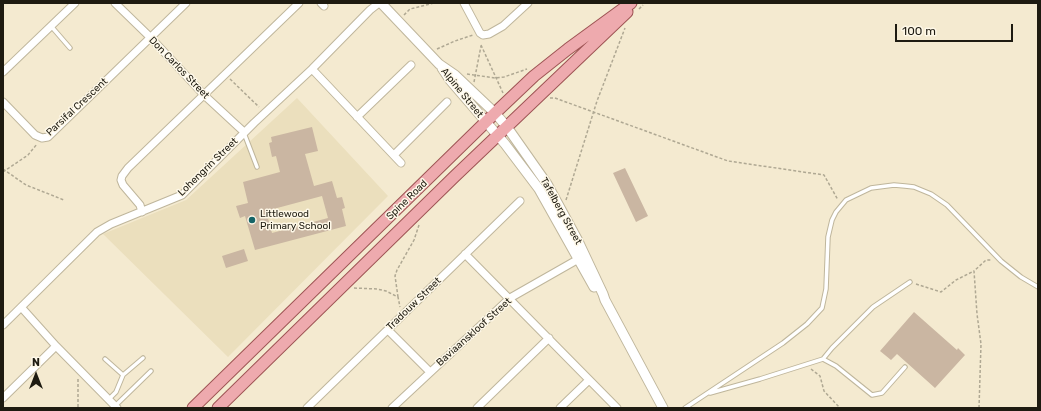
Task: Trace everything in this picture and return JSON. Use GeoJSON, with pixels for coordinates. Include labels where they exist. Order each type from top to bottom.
{"type":"FeatureCollection","features":[{"type":"Feature","properties":{"kind":"main road","name":"Spine Road"},"geometry":{"type":"LineString","coordinates":[[193,408],[495,113],[546,66],[622,8],[636,5]]}},
{"type":"Feature","properties":{"kind":"main road","name":"Spine Road"},"geometry":{"type":"LineString","coordinates":[[218,408],[507,127],[636,5]]}},
{"type":"Feature","properties":{"kind":"street"},"geometry":{"type":"LineString","coordinates":[[3,72],[75,3]]}},
{"type":"Feature","properties":{"kind":"street","name":"Don Carlos Street"},"geometry":{"type":"LineString","coordinates":[[115,3],[151,38],[204,95],[244,132]]}},
{"type":"Feature","properties":{"kind":"street","name":"Parsifal Crescent"},"geometry":{"type":"LineString","coordinates":[[3,102],[35,135],[42,138],[48,137],[186,3]]}},
{"type":"Feature","properties":{"kind":"street"},"geometry":{"type":"LineString","coordinates":[[142,212],[140,205],[123,185],[121,180],[128,168],[299,3]]}},
{"type":"Feature","properties":{"kind":"street","name":"Alpine Street"},"geometry":{"type":"LineString","coordinates":[[380,3],[439,64],[450,80],[498,136]]}},
{"type":"Feature","properties":{"kind":"street","name":"Lohengrin Street"},"geometry":{"type":"LineString","coordinates":[[3,325],[97,232],[103,228],[182,195],[244,132],[312,69],[370,10],[380,3]]}},
{"type":"Feature","properties":{"kind":"street"},"geometry":{"type":"LineString","coordinates":[[464,3],[481,34],[489,34],[503,26],[528,3]]}},
{"type":"Feature","properties":{"kind":"street","name":"Alpine Street"},"geometry":{"type":"LineString","coordinates":[[439,64],[455,75],[495,113],[507,127]]}},
{"type":"Feature","properties":{"kind":"street"},"geometry":{"type":"LineString","coordinates":[[357,117],[411,65]]}},
{"type":"Feature","properties":{"kind":"street"},"geometry":{"type":"LineString","coordinates":[[312,69],[401,163]]}},
{"type":"Feature","properties":{"kind":"street"},"geometry":{"type":"LineString","coordinates":[[394,155],[447,102]]}},
{"type":"Feature","properties":{"kind":"street","name":"Tafelberg Street"},"geometry":{"type":"LineString","coordinates":[[507,127],[547,184],[578,241],[581,258]]}},
{"type":"Feature","properties":{"kind":"street","name":"Tafelberg Street"},"geometry":{"type":"LineString","coordinates":[[498,136],[539,189],[581,258],[599,296],[605,300],[663,408]]}},
{"type":"Feature","properties":{"kind":"street","name":"Tradouw Street"},"geometry":{"type":"LineString","coordinates":[[307,408],[520,201]]}},
{"type":"Feature","properties":{"kind":"street"},"geometry":{"type":"LineString","coordinates":[[466,254],[617,408]]}},
{"type":"Feature","properties":{"kind":"street","name":"Baviaanskloof Street"},"geometry":{"type":"LineString","coordinates":[[392,408],[510,298],[581,258]]}},
{"type":"Feature","properties":{"kind":"street"},"geometry":{"type":"LineString","coordinates":[[21,307],[56,346],[116,407]]}},
{"type":"Feature","properties":{"kind":"street"},"geometry":{"type":"LineString","coordinates":[[388,330],[430,372]]}},
{"type":"Feature","properties":{"kind":"street"},"geometry":{"type":"LineString","coordinates":[[477,408],[549,338]]}},
{"type":"Feature","properties":{"kind":"street"},"geometry":{"type":"LineString","coordinates":[[3,398],[56,346]]}},
{"type":"Feature","properties":{"kind":"street"},"geometry":{"type":"LineString","coordinates":[[560,408],[589,380]]}},
{"type":"Feature","properties":{"kind":"lane"},"geometry":{"type":"LineString","coordinates":[[51,26],[70,48]]}},
{"type":"Feature","properties":{"kind":"lane"},"geometry":{"type":"LineString","coordinates":[[244,132],[257,167]]}},
{"type":"Feature","properties":{"kind":"lane"},"geometry":{"type":"LineString","coordinates":[[685,408],[783,343],[807,324],[822,308],[826,289],[829,228],[841,205],[846,200],[863,191],[894,185],[914,187],[931,194],[947,205],[1001,261],[1038,287]]}},
{"type":"Feature","properties":{"kind":"lane"},"geometry":{"type":"LineString","coordinates":[[707,394],[823,359],[832,348],[873,308],[910,282]]}},
{"type":"Feature","properties":{"kind":"lane"},"geometry":{"type":"LineString","coordinates":[[108,399],[116,392],[123,375],[143,358]]}},
{"type":"Feature","properties":{"kind":"lane"},"geometry":{"type":"LineString","coordinates":[[105,359],[123,375]]}},
{"type":"Feature","properties":{"kind":"lane"},"geometry":{"type":"LineString","coordinates":[[823,359],[836,366],[872,396],[882,393],[905,367]]}},
{"type":"Feature","properties":{"kind":"lane"},"geometry":{"type":"LineString","coordinates":[[116,407],[152,371]]}},
{"type":"Feature","properties":{"kind":"path"},"geometry":{"type":"LineString","coordinates":[[404,15],[410,9],[434,3]]}},
{"type":"Feature","properties":{"kind":"path"},"geometry":{"type":"LineString","coordinates":[[566,201],[593,112],[625,27]]}},
{"type":"Feature","properties":{"kind":"path"},"geometry":{"type":"LineString","coordinates":[[437,49],[455,41],[481,34],[481,45],[473,85]]}},
{"type":"Feature","properties":{"kind":"path"},"geometry":{"type":"LineString","coordinates":[[481,45],[503,94]]}},
{"type":"Feature","properties":{"kind":"path"},"geometry":{"type":"LineString","coordinates":[[464,72],[495,78],[504,77],[527,69]]}},
{"type":"Feature","properties":{"kind":"path"},"geometry":{"type":"LineString","coordinates":[[228,77],[262,110]]}},
{"type":"Feature","properties":{"kind":"path"},"geometry":{"type":"LineString","coordinates":[[549,98],[555,98],[728,161],[824,175],[841,205]]}},
{"type":"Feature","properties":{"kind":"path"},"geometry":{"type":"LineString","coordinates":[[3,172],[28,155],[42,138]]}},
{"type":"Feature","properties":{"kind":"path"},"geometry":{"type":"LineString","coordinates":[[3,169],[26,185],[64,200]]}},
{"type":"Feature","properties":{"kind":"path"},"geometry":{"type":"LineString","coordinates":[[402,310],[400,308],[395,276],[414,240],[420,222]]}},
{"type":"Feature","properties":{"kind":"path"},"geometry":{"type":"LineString","coordinates":[[910,282],[941,292],[956,280],[974,271],[986,260],[1001,261]]}},
{"type":"Feature","properties":{"kind":"path"},"geometry":{"type":"LineString","coordinates":[[974,271],[981,344],[979,408]]}},
{"type":"Feature","properties":{"kind":"path"},"geometry":{"type":"LineString","coordinates":[[352,287],[377,289],[386,291],[398,297]]}},
{"type":"Feature","properties":{"kind":"path"},"geometry":{"type":"LineString","coordinates":[[805,364],[820,376],[824,391],[840,408]]}},
{"type":"Feature","properties":{"kind":"path"},"geometry":{"type":"LineString","coordinates":[[78,379],[78,408]]}},
{"type":"Feature","properties":{"kind":"shaded area","name":"Littlewood Primary School"},"geometry":{"type":"Polygon","coordinates":[[[297,98],[388,196],[228,357],[103,234],[186,200],[297,98]]]}},
{"type":"Feature","properties":{"kind":"building"},"geometry":{"type":"Polygon","coordinates":[[[312,127],[318,151],[305,154],[314,186],[332,181],[337,198],[342,197],[345,208],[342,209],[346,226],[255,250],[245,216],[240,218],[236,206],[248,203],[243,182],[280,172],[276,156],[272,157],[269,143],[272,142],[271,137],[312,127]],[[322,196],[266,211],[272,233],[328,218],[322,196]]]}},
{"type":"Feature","properties":{"kind":"building"},"geometry":{"type":"Polygon","coordinates":[[[625,168],[648,216],[636,222],[613,173],[625,168]]]}},
{"type":"Feature","properties":{"kind":"building"},"geometry":{"type":"Polygon","coordinates":[[[244,249],[248,261],[226,268],[222,256],[244,249]]]}},
{"type":"Feature","properties":{"kind":"building"},"geometry":{"type":"Polygon","coordinates":[[[914,312],[957,350],[958,348],[965,355],[935,388],[897,354],[891,360],[880,351],[914,312]]]}},
{"type":"Feature","properties":{"kind":"place","name":"Littlewood Primary School"},"geometry":{"type":"Point","coordinates":[252,220]}}]}
